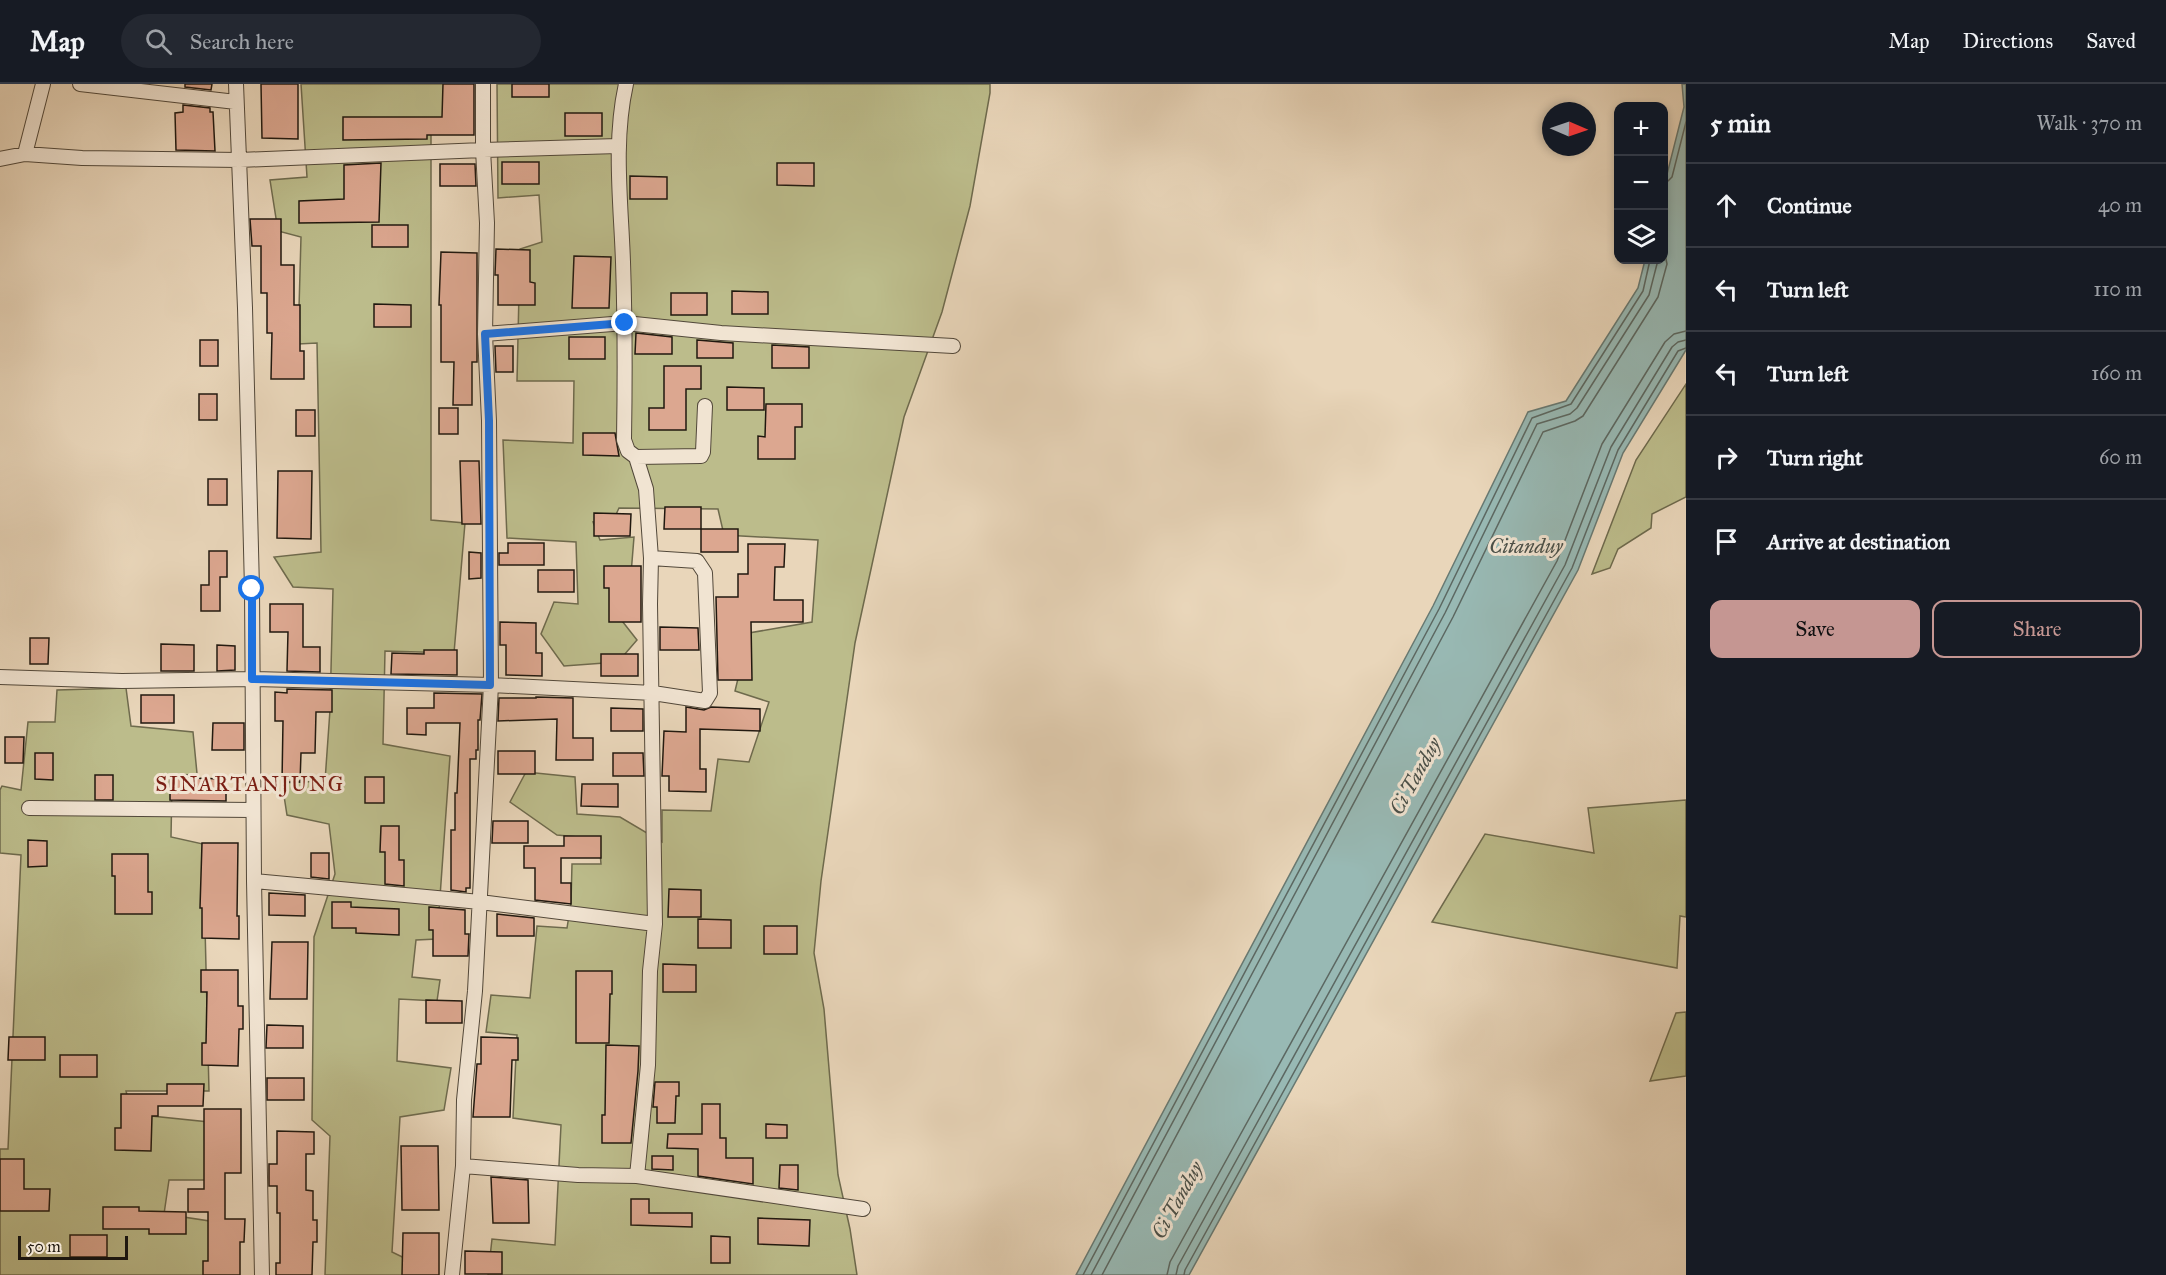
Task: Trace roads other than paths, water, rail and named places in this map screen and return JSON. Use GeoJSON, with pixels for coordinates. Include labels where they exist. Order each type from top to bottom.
{"type":"FeatureCollection","features":[{"type":"Feature","properties":{"kind":"street"},"geometry":{"type":"LineString","coordinates":[[25,154],[43,84]]}},
{"type":"Feature","properties":{"kind":"street"},"geometry":{"type":"LineString","coordinates":[[80,84],[237,102]]}},
{"type":"Feature","properties":{"kind":"street"},"geometry":{"type":"LineString","coordinates":[[236,84],[252,589],[254,881],[262,1275]]}},
{"type":"Feature","properties":{"kind":"street"},"geometry":{"type":"LineString","coordinates":[[452,1275],[463,1166],[464,1100],[475,991],[490,685],[489,421],[485,334],[487,224],[483,150],[483,84]]}},
{"type":"Feature","properties":{"kind":"street"},"geometry":{"type":"LineString","coordinates":[[626,84],[618,146],[625,323],[624,440],[628,451],[636,457],[646,489],[651,558],[653,693],[655,924],[650,971],[648,1065],[637,1176]]}},
{"type":"Feature","properties":{"kind":"street"},"geometry":{"type":"LineString","coordinates":[[0,159],[25,154],[82,158],[240,160],[618,146]]}},
{"type":"Feature","properties":{"kind":"street"},"geometry":{"type":"LineString","coordinates":[[485,334],[625,323],[721,333],[953,346]]}},
{"type":"Feature","properties":{"kind":"street"},"geometry":{"type":"LineString","coordinates":[[636,457],[701,456],[705,406]]}},
{"type":"Feature","properties":{"kind":"street"},"geometry":{"type":"LineString","coordinates":[[0,677],[122,681],[252,679],[490,685],[653,693],[705,700],[710,693],[705,573],[697,561],[651,558]]}},
{"type":"Feature","properties":{"kind":"street"},"geometry":{"type":"LineString","coordinates":[[29,808],[253,810]]}},
{"type":"Feature","properties":{"kind":"street"},"geometry":{"type":"LineString","coordinates":[[254,881],[480,902],[655,924]]}},
{"type":"Feature","properties":{"kind":"street"},"geometry":{"type":"LineString","coordinates":[[463,1166],[578,1175],[637,1176],[863,1209]]}},
{"type":"Feature","properties":{"kind":"water","name":"Citanduy"},"geometry":{"type":"Polygon","coordinates":[[[1682,84],[1686,84],[1686,350],[1623,453],[1578,570],[1189,1275],[1076,1275],[1433,606],[1528,412],[1566,401],[1638,288],[1644,264],[1668,264],[1668,170],[1684,107],[1682,84]]]}},
{"type":"Feature","properties":{"kind":"district","name":"SINARTANJUNG"},"geometry":{"type":"Point","coordinates":[250,784]}},
{"type":"Feature","properties":{"kind":"water label","name":"Ci Tanduy"},"geometry":{"type":"Point","coordinates":[1415,776]}},
{"type":"Feature","properties":{"kind":"water label","name":"Ci Tanduy"},"geometry":{"type":"Point","coordinates":[1177,1200]}}]}
